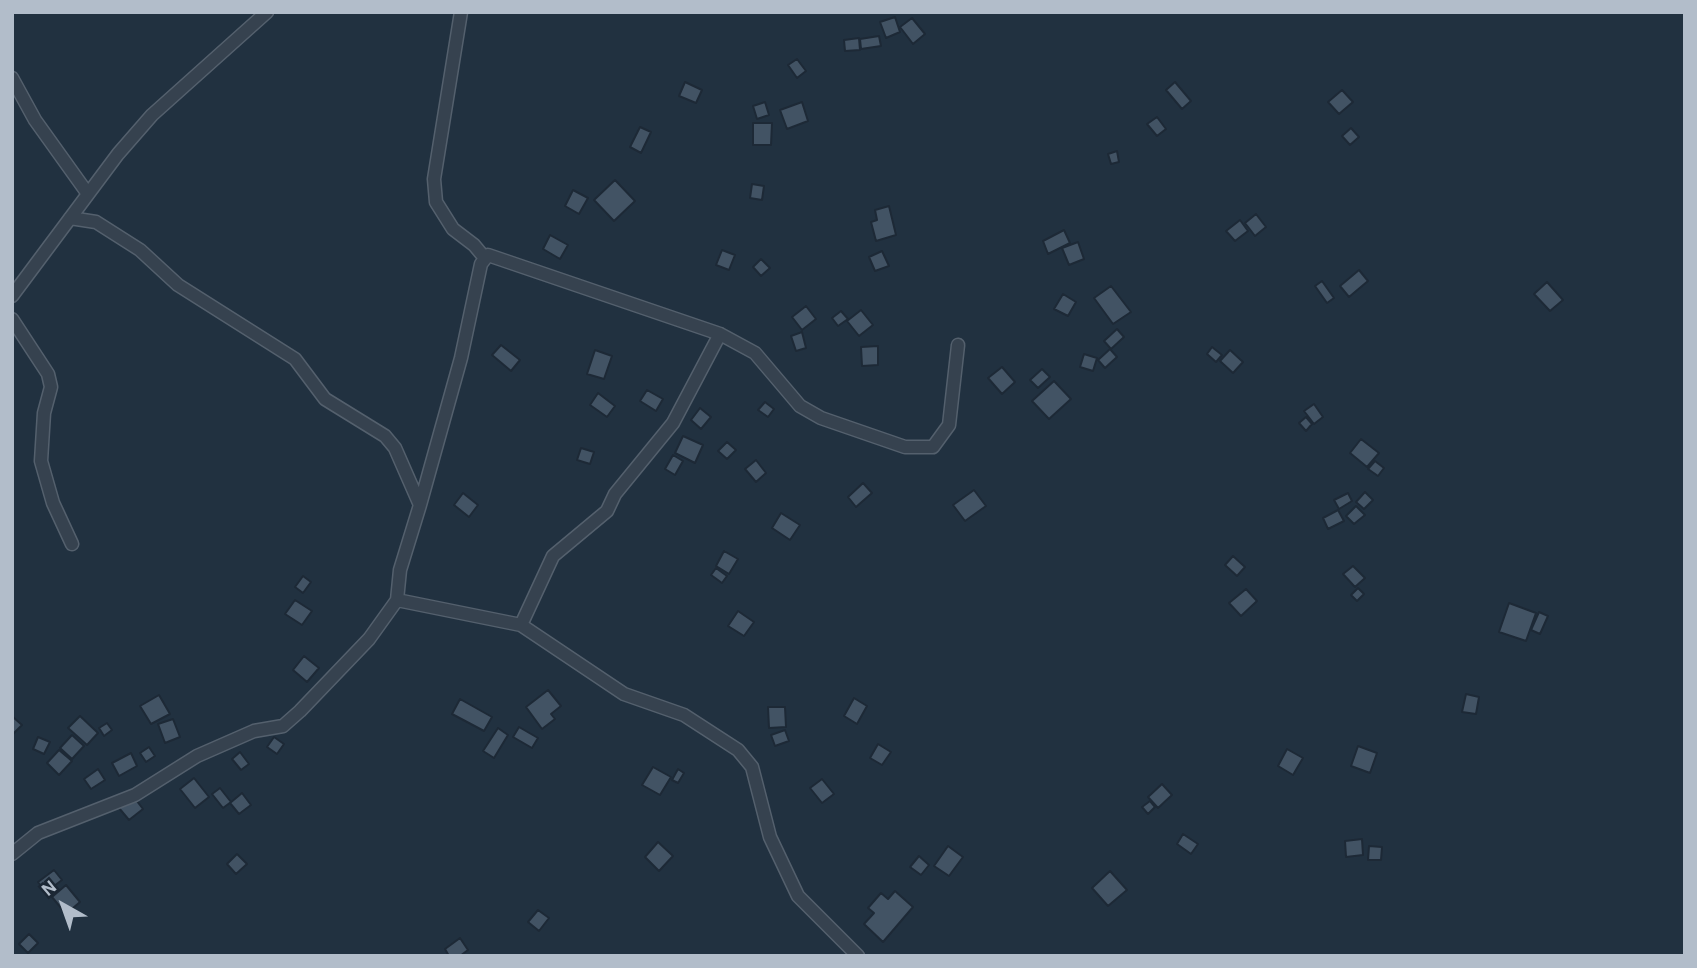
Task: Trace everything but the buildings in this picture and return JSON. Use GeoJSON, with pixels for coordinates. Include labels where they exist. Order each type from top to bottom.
{"type":"FeatureCollection","features":[{"type":"Feature","properties":{"kind":"street"},"geometry":{"type":"LineString","coordinates":[[12,296],[88,194],[152,115],[267,12]]}},
{"type":"Feature","properties":{"kind":"street"},"geometry":{"type":"LineString","coordinates":[[461,12],[438,155],[436,202],[453,229],[474,245],[484,257]]}},
{"type":"Feature","properties":{"kind":"street"},"geometry":{"type":"LineString","coordinates":[[12,78],[34,120],[88,194]]}},
{"type":"Feature","properties":{"kind":"street"},"geometry":{"type":"LineString","coordinates":[[70,218],[96,222],[141,250],[178,285],[295,359],[325,399],[384,436],[396,448],[420,505]]}},
{"type":"Feature","properties":{"kind":"street"},"geometry":{"type":"LineString","coordinates":[[484,257],[494,255],[720,334],[755,353],[788,395],[821,418],[905,447],[933,447],[950,425],[958,345]]}},
{"type":"Feature","properties":{"kind":"street"},"geometry":{"type":"LineString","coordinates":[[12,854],[38,833],[135,795],[226,742],[283,726],[369,639],[397,600],[400,570],[461,358],[484,257]]}},
{"type":"Feature","properties":{"kind":"street"},"geometry":{"type":"LineString","coordinates":[[12,318],[48,374],[51,387],[44,413],[41,461],[53,503],[72,544]]}},
{"type":"Feature","properties":{"kind":"street"},"geometry":{"type":"LineString","coordinates":[[521,625],[553,556],[607,511],[615,494],[673,423],[720,334]]}},
{"type":"Feature","properties":{"kind":"street"},"geometry":{"type":"LineString","coordinates":[[397,600],[521,625],[624,694],[684,715],[738,750],[752,767],[771,837],[797,896],[858,956]]}}]}
